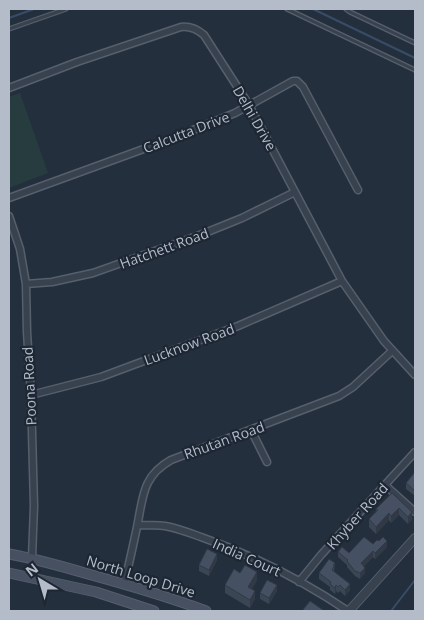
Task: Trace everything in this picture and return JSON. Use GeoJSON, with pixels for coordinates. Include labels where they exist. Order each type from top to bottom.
{"type":"FeatureCollection","features":[{"type":"Feature","properties":{"kind":"main road","name":"North Loop Drive"},"geometry":{"type":"LineString","coordinates":[[9,554],[32,558],[124,584],[206,611]]}},
{"type":"Feature","properties":{"kind":"main road","name":"North Loop Drive"},"geometry":{"type":"LineString","coordinates":[[9,573],[96,592],[154,611]]}},
{"type":"Feature","properties":{"kind":"street","name":"Delhi Drive"},"geometry":{"type":"LineString","coordinates":[[9,88],[77,62],[175,29],[185,27],[199,31],[204,35],[250,105],[342,281],[392,350],[415,375]]}},
{"type":"Feature","properties":{"kind":"street","name":"Calcutta Drive"},"geometry":{"type":"LineString","coordinates":[[9,198],[235,113],[290,81],[297,81],[301,84],[358,190]]}},
{"type":"Feature","properties":{"kind":"street","name":"Hatchett Road"},"geometry":{"type":"LineString","coordinates":[[26,284],[66,280],[117,265],[242,218],[295,192]]}},
{"type":"Feature","properties":{"kind":"street","name":"Poona Road"},"geometry":{"type":"LineString","coordinates":[[9,216],[20,249],[26,284],[34,506],[32,558]]}},
{"type":"Feature","properties":{"kind":"street","name":"Lucknow Road"},"geometry":{"type":"LineString","coordinates":[[31,395],[101,376],[246,323],[342,281]]}},
{"type":"Feature","properties":{"kind":"street","name":"Rhutan Road"},"geometry":{"type":"LineString","coordinates":[[124,584],[142,499],[151,476],[157,470],[171,460],[339,396],[352,387],[392,350]]}},
{"type":"Feature","properties":{"kind":"street"},"geometry":{"type":"LineString","coordinates":[[251,430],[267,462]]}},
{"type":"Feature","properties":{"kind":"street","name":"Khyber Road"},"geometry":{"type":"LineString","coordinates":[[300,582],[321,555],[415,452]]}},
{"type":"Feature","properties":{"kind":"street"},"geometry":{"type":"LineString","coordinates":[[385,485],[415,512]]}},
{"type":"Feature","properties":{"kind":"street","name":"India Court"},"geometry":{"type":"LineString","coordinates":[[138,524],[166,526],[239,551],[300,582],[348,611]]}},
{"type":"Feature","properties":{"kind":"street"},"geometry":{"type":"LineString","coordinates":[[348,611],[415,538]]}},
{"type":"Feature","properties":{"kind":"lane"},"geometry":{"type":"LineString","coordinates":[[9,29],[66,9]]}},
{"type":"Feature","properties":{"kind":"lane"},"geometry":{"type":"LineString","coordinates":[[287,9],[415,70]]}},
{"type":"Feature","properties":{"kind":"lane"},"geometry":{"type":"LineString","coordinates":[[346,9],[415,43]]}},
{"type":"Feature","properties":{"kind":"green space"},"geometry":{"type":"Polygon","coordinates":[[[20,93],[48,173],[9,188],[9,97],[20,93]]]}},
{"type":"Feature","properties":{"kind":"building"},"geometry":{"type":"Polygon","coordinates":[[[415,472],[415,491],[406,483],[415,472]]]}},
{"type":"Feature","properties":{"kind":"building"},"geometry":{"type":"Polygon","coordinates":[[[392,493],[412,512],[408,517],[399,508],[391,516],[389,513],[376,527],[369,519],[392,493]]]}},
{"type":"Feature","properties":{"kind":"building"},"geometry":{"type":"Polygon","coordinates":[[[364,537],[373,544],[383,537],[387,541],[361,563],[365,568],[360,573],[355,571],[348,560],[338,552],[342,547],[349,553],[364,537]]]}},
{"type":"Feature","properties":{"kind":"building"},"geometry":{"type":"Polygon","coordinates":[[[207,549],[217,554],[209,570],[199,565],[207,549]]]}},
{"type":"Feature","properties":{"kind":"building"},"geometry":{"type":"Polygon","coordinates":[[[329,559],[335,563],[332,570],[350,584],[345,590],[340,585],[338,587],[336,585],[335,588],[330,584],[331,582],[319,573],[329,559]]]}},
{"type":"Feature","properties":{"kind":"building"},"geometry":{"type":"Polygon","coordinates":[[[245,565],[257,572],[248,587],[255,591],[250,600],[225,585],[234,569],[240,573],[245,565]]]}},
{"type":"Feature","properties":{"kind":"building"},"geometry":{"type":"Polygon","coordinates":[[[267,580],[277,585],[269,598],[260,593],[267,580]]]}},
{"type":"Feature","properties":{"kind":"building"},"geometry":{"type":"Polygon","coordinates":[[[310,601],[323,610],[302,611],[310,601]]]}},
{"type":"Feature","properties":{"kind":"waterway"},"geometry":{"type":"LineString","coordinates":[[9,18],[34,9]]}},
{"type":"Feature","properties":{"kind":"waterway"},"geometry":{"type":"LineString","coordinates":[[313,9],[415,58]]}},
{"type":"Feature","properties":{"kind":"waterway"},"geometry":{"type":"LineString","coordinates":[[391,611],[415,580]]}}]}
